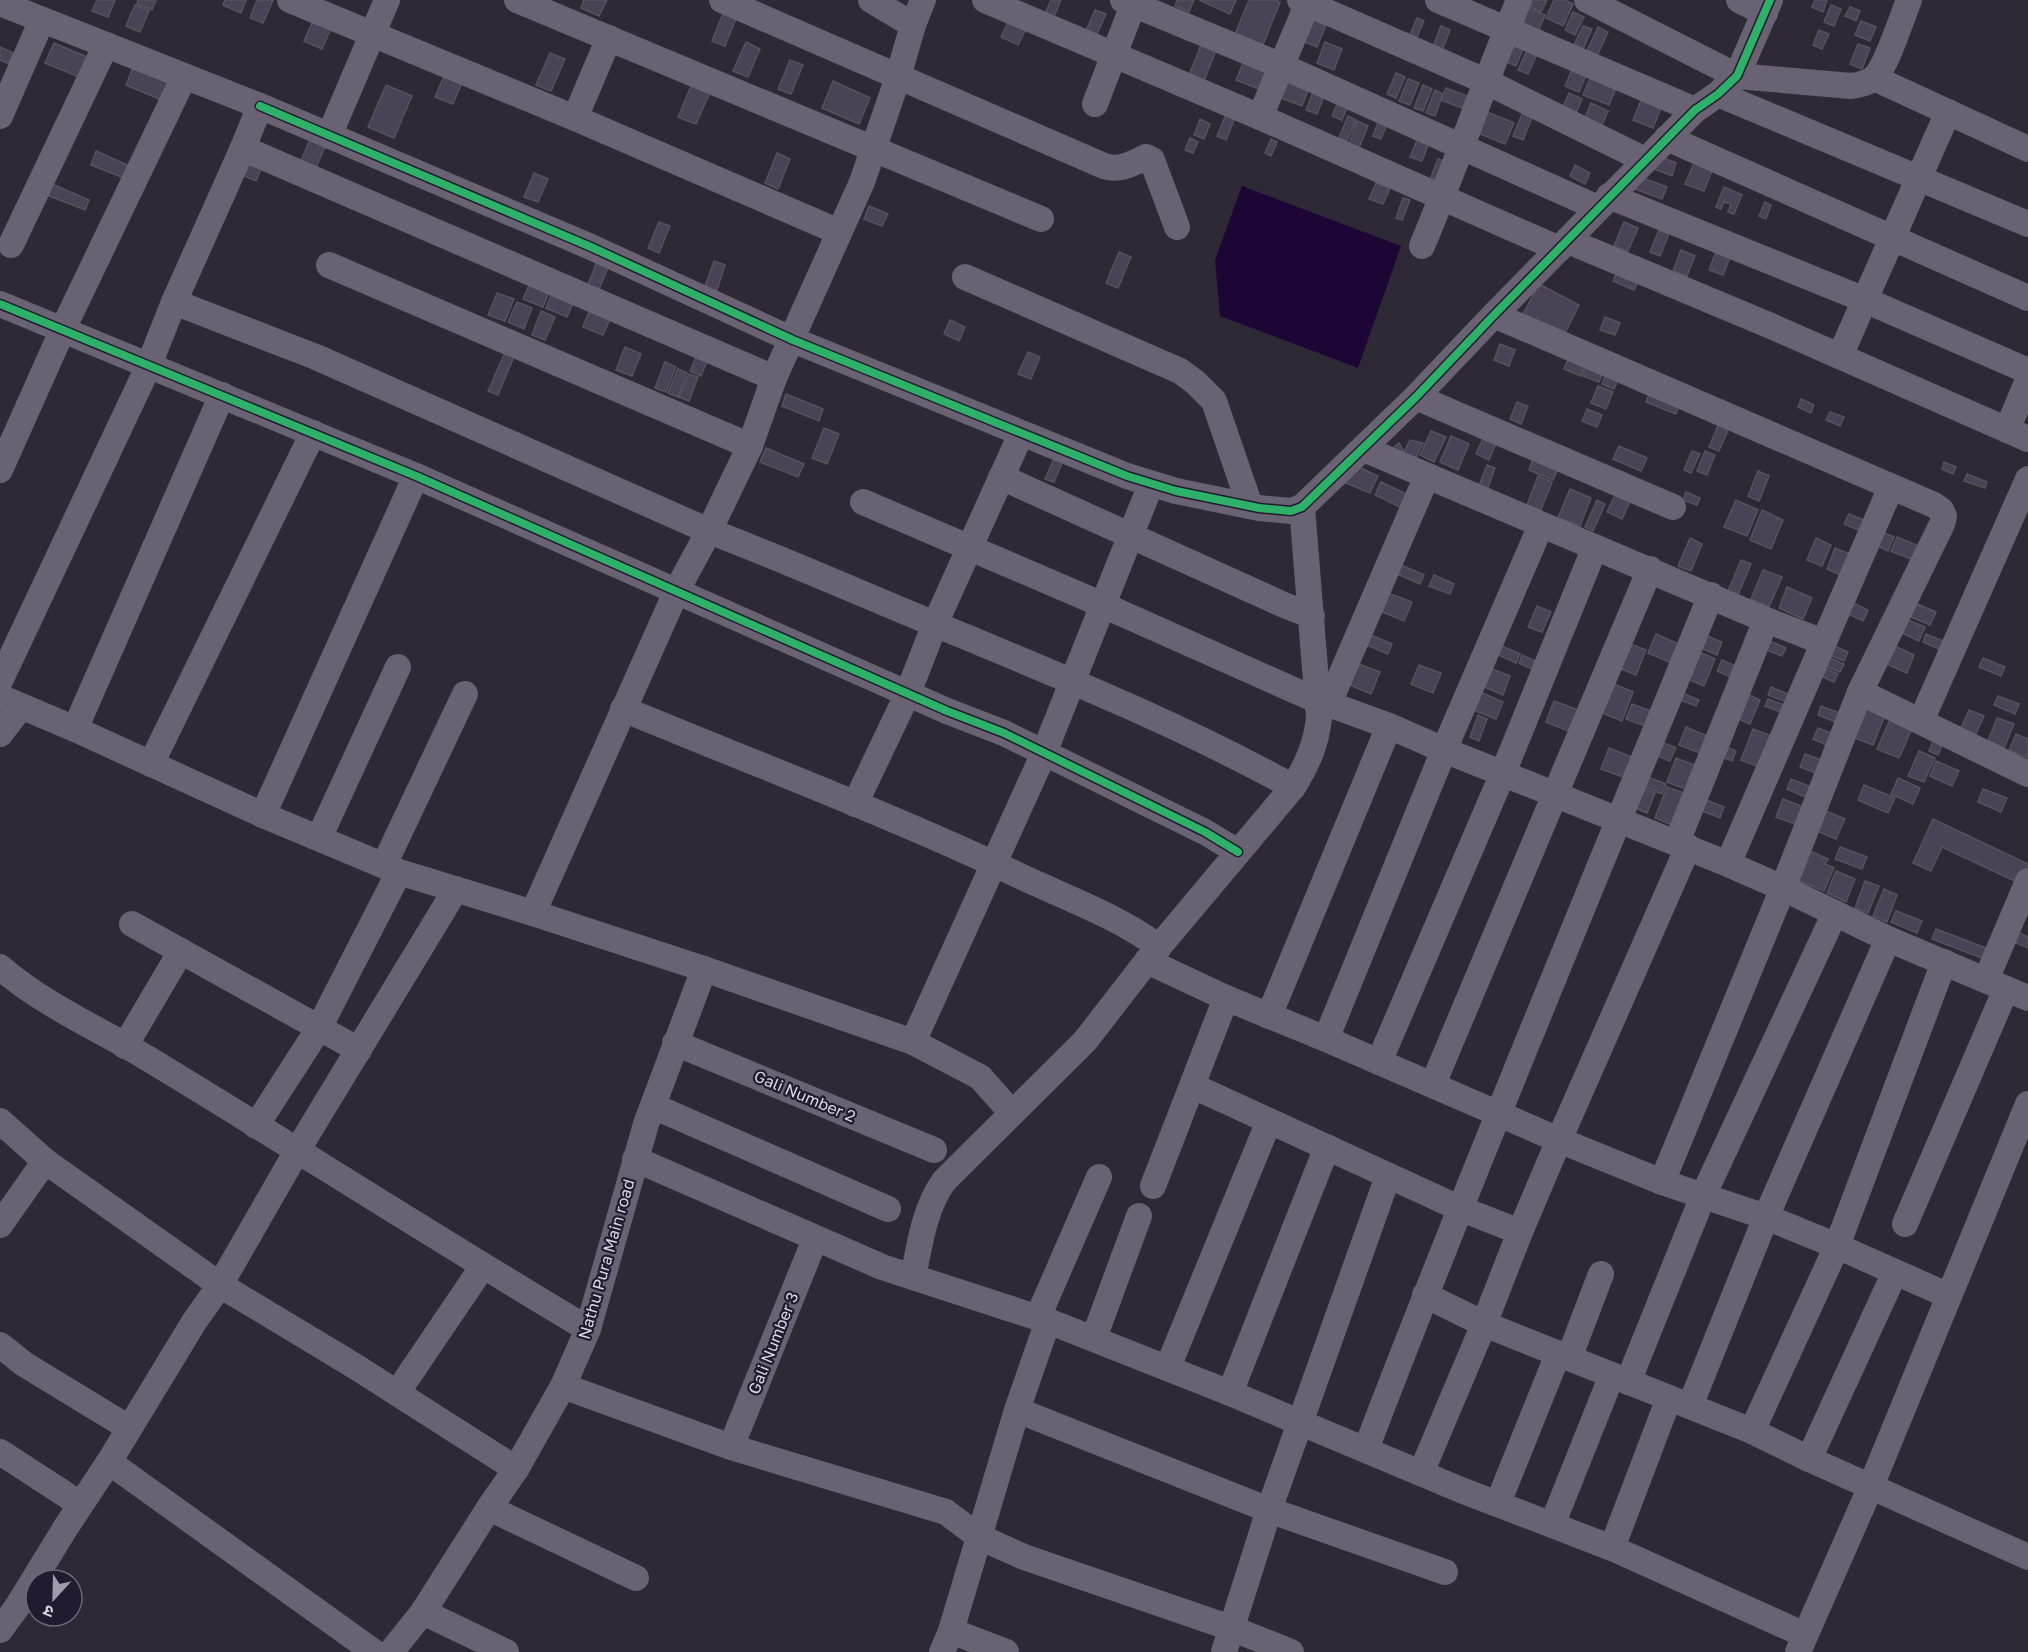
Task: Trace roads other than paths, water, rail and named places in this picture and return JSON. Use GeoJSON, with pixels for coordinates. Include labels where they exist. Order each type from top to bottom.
{"type":"FeatureCollection","features":[{"type":"Feature","properties":{"kind":"street"},"geometry":{"type":"LineString","coordinates":[[290,0],[575,118],[839,232]]}},
{"type":"Feature","properties":{"kind":"street"},"geometry":{"type":"LineString","coordinates":[[329,136],[387,0]]}},
{"type":"Feature","properties":{"kind":"street"},"geometry":{"type":"LineString","coordinates":[[517,0],[1041,219]]}},
{"type":"Feature","properties":{"kind":"street"},"geometry":{"type":"LineString","coordinates":[[722,0],[1104,166],[1113,169],[1123,168],[1146,157],[1154,164],[1177,227]]}},
{"type":"Feature","properties":{"kind":"street"},"geometry":{"type":"LineString","coordinates":[[533,913],[677,590],[709,531],[750,446],[774,378],[862,182],[919,11],[871,0]]}},
{"type":"Feature","properties":{"kind":"street"},"geometry":{"type":"LineString","coordinates":[[985,0],[1260,117],[1442,198],[1840,356],[2018,435],[2028,380]]}},
{"type":"Feature","properties":{"kind":"street"},"geometry":{"type":"LineString","coordinates":[[1438,0],[1695,110]]}},
{"type":"Feature","properties":{"kind":"street"},"geometry":{"type":"LineString","coordinates":[[1422,246],[1485,81],[1519,0]]}},
{"type":"Feature","properties":{"kind":"street"},"geometry":{"type":"LineString","coordinates":[[1587,0],[1737,76],[1851,86],[1863,84],[1874,78],[1882,68],[1909,0]]}},
{"type":"Feature","properties":{"kind":"street"},"geometry":{"type":"LineString","coordinates":[[0,3],[260,106],[591,247],[793,340],[1127,476],[1176,491],[1255,507],[1297,509],[1364,449],[1416,397],[1695,110],[1718,94],[1737,76],[1767,7],[1739,0]]}},
{"type":"Feature","properties":{"kind":"street"},"geometry":{"type":"LineString","coordinates":[[1095,104],[1131,1],[1462,145],[1604,202],[1865,300],[2028,371]]}},
{"type":"Feature","properties":{"kind":"street"},"geometry":{"type":"LineString","coordinates":[[1260,117],[1306,1],[1485,81],[1645,160]]}},
{"type":"Feature","properties":{"kind":"street"},"geometry":{"type":"LineString","coordinates":[[0,116],[42,20]]}},
{"type":"Feature","properties":{"kind":"street"},"geometry":{"type":"LineString","coordinates":[[575,118],[609,38]]}},
{"type":"Feature","properties":{"kind":"street"},"geometry":{"type":"LineString","coordinates":[[11,245],[106,45]]}},
{"type":"Feature","properties":{"kind":"street"},"geometry":{"type":"LineString","coordinates":[[0,470],[63,329],[184,77]]}},
{"type":"Feature","properties":{"kind":"street"},"geometry":{"type":"LineString","coordinates":[[1874,78],[2028,149]]}},
{"type":"Feature","properties":{"kind":"street"},"geometry":{"type":"LineString","coordinates":[[1718,94],[2028,225]]}},
{"type":"Feature","properties":{"kind":"street"},"geometry":{"type":"LineString","coordinates":[[0,681],[149,364],[260,106]]}},
{"type":"Feature","properties":{"kind":"street"},"geometry":{"type":"LineString","coordinates":[[1840,356],[1948,112]]}},
{"type":"Feature","properties":{"kind":"street"},"geometry":{"type":"LineString","coordinates":[[1667,138],[2028,298]]}},
{"type":"Feature","properties":{"kind":"street"},"geometry":{"type":"LineString","coordinates":[[242,150],[249,151],[774,378]]}},
{"type":"Feature","properties":{"kind":"street"},"geometry":{"type":"LineString","coordinates":[[329,265],[750,446]]}},
{"type":"Feature","properties":{"kind":"street"},"geometry":{"type":"LineString","coordinates":[[965,277],[1180,372],[1195,382],[1214,401],[1255,507]]}},
{"type":"Feature","properties":{"kind":"street"},"geometry":{"type":"LineString","coordinates":[[174,302],[316,357],[709,531],[1073,680],[1279,780]]}},
{"type":"Feature","properties":{"kind":"street"},"geometry":{"type":"LineString","coordinates":[[0,304],[416,476],[1004,733],[1232,848]]}},
{"type":"Feature","properties":{"kind":"street"},"geometry":{"type":"LineString","coordinates":[[1494,315],[1934,505],[1941,510],[1944,516],[1860,692],[1783,888],[1662,1182]]}},
{"type":"Feature","properties":{"kind":"street"},"geometry":{"type":"LineString","coordinates":[[75,729],[222,395]]}},
{"type":"Feature","properties":{"kind":"street"},"geometry":{"type":"LineString","coordinates":[[1416,397],[1673,507]]}},
{"type":"Feature","properties":{"kind":"street"},"geometry":{"type":"LineString","coordinates":[[151,764],[313,433]]}},
{"type":"Feature","properties":{"kind":"street"},"geometry":{"type":"LineString","coordinates":[[855,804],[908,693],[935,624],[1021,434]]}},
{"type":"Feature","properties":{"kind":"street"},"geometry":{"type":"LineString","coordinates":[[1364,449],[1766,620],[1818,640],[1826,637]]}},
{"type":"Feature","properties":{"kind":"street"},"geometry":{"type":"LineString","coordinates":[[263,815],[416,476]]}},
{"type":"Feature","properties":{"kind":"street"},"geometry":{"type":"LineString","coordinates":[[1310,696],[1427,476]]}},
{"type":"Feature","properties":{"kind":"street"},"geometry":{"type":"LineString","coordinates":[[1001,477],[1300,612]]}},
{"type":"Feature","properties":{"kind":"street"},"geometry":{"type":"LineString","coordinates":[[1921,721],[2028,479]]}},
{"type":"Feature","properties":{"kind":"street"},"geometry":{"type":"LineString","coordinates":[[913,1042],[1044,753],[1151,484]]}},
{"type":"Feature","properties":{"kind":"street"},"geometry":{"type":"LineString","coordinates":[[1728,864],[1891,487]]}},
{"type":"Feature","properties":{"kind":"street"},"geometry":{"type":"LineString","coordinates":[[863,502],[1310,696],[1728,864],[1888,939],[2007,989]]}},
{"type":"Feature","properties":{"kind":"street"},"geometry":{"type":"LineString","coordinates":[[910,1276],[928,1209],[944,1180],[1005,1104],[1085,1041],[1232,848],[1279,780],[1307,764],[1316,737],[1319,718],[1310,696],[1300,612],[1297,509]]}},
{"type":"Feature","properties":{"kind":"street"},"geometry":{"type":"LineString","coordinates":[[1326,1039],[1444,750],[1541,525]]}},
{"type":"Feature","properties":{"kind":"street"},"geometry":{"type":"LineString","coordinates":[[1379,1062],[1503,773],[1595,547]]}},
{"type":"Feature","properties":{"kind":"street"},"geometry":{"type":"LineString","coordinates":[[1433,1084],[1650,569]]}},
{"type":"Feature","properties":{"kind":"street"},"geometry":{"type":"LineString","coordinates":[[1366,1449],[1459,1208],[1500,1114],[1711,595]]}},
{"type":"Feature","properties":{"kind":"street"},"geometry":{"type":"LineString","coordinates":[[1421,1473],[1682,845],[1766,620]]}},
{"type":"Feature","properties":{"kind":"street"},"geometry":{"type":"LineString","coordinates":[[319,838],[398,667]]}},
{"type":"Feature","properties":{"kind":"street"},"geometry":{"type":"LineString","coordinates":[[1860,692],[2028,774]]}},
{"type":"Feature","properties":{"kind":"street"},"geometry":{"type":"LineString","coordinates":[[256,1126],[319,1028],[392,869],[465,694]]}},
{"type":"Feature","properties":{"kind":"street"},"geometry":{"type":"LineString","coordinates":[[0,697],[263,815],[392,869],[704,969],[913,1042],[980,1077],[1005,1104]]}},
{"type":"Feature","properties":{"kind":"street"},"geometry":{"type":"LineString","coordinates":[[0,734],[17,712],[25,708]]}},
{"type":"Feature","properties":{"kind":"street"},"geometry":{"type":"LineString","coordinates":[[623,709],[993,863],[1126,926],[1154,950],[1226,998],[1662,1182],[1766,1217],[1837,1245],[1949,1296]]}},
{"type":"Feature","properties":{"kind":"street"},"geometry":{"type":"LineString","coordinates":[[1269,1016],[1389,726]]}},
{"type":"Feature","properties":{"kind":"street"},"geometry":{"type":"LineString","coordinates":[[1905,1224],[2007,989],[2028,881]]}},
{"type":"Feature","properties":{"kind":"street"},"geometry":{"type":"LineString","coordinates":[[0,1630],[9,1600],[109,1462],[194,1322],[220,1285],[297,1151],[456,890]]}},
{"type":"Feature","properties":{"kind":"street"},"geometry":{"type":"LineString","coordinates":[[1552,1525],[1835,913]]}},
{"type":"Feature","properties":{"kind":"street"},"geometry":{"type":"LineString","coordinates":[[132,924],[360,1050]]}},
{"type":"Feature","properties":{"kind":"street"},"geometry":{"type":"LineString","coordinates":[[1612,1548],[1766,1217],[1888,939]]}},
{"type":"Feature","properties":{"kind":"street"},"geometry":{"type":"LineString","coordinates":[[125,1046],[181,951]]}},
{"type":"Feature","properties":{"kind":"street"},"geometry":{"type":"LineString","coordinates":[[1752,1431],[1837,1245],[1944,962]]}},
{"type":"Feature","properties":{"kind":"street"},"geometry":{"type":"LineString","coordinates":[[0,967],[52,1006],[125,1046],[588,1329]]}},
{"type":"Feature","properties":{"kind":"street","name":"Nathu Pura Main road"},"geometry":{"type":"LineString","coordinates":[[391,1652],[423,1612],[516,1469],[563,1386],[588,1329],[635,1159],[675,1042],[704,969]]}},
{"type":"Feature","properties":{"kind":"street"},"geometry":{"type":"LineString","coordinates":[[1153,1186],[1226,998]]}},
{"type":"Feature","properties":{"kind":"street","name":"Gali Number 2"},"geometry":{"type":"LineString","coordinates":[[675,1042],[934,1150]]}},
{"type":"Feature","properties":{"kind":"street"},"geometry":{"type":"LineString","coordinates":[[1193,1086],[1459,1208],[1520,1232]]}},
{"type":"Feature","properties":{"kind":"street"},"geometry":{"type":"LineString","coordinates":[[635,1159],[882,1267],[1043,1319],[1094,1338],[1230,1392],[1421,1473],[1612,1548],[1801,1644],[1871,1486],[2028,1104]]}},
{"type":"Feature","properties":{"kind":"street"},"geometry":{"type":"LineString","coordinates":[[653,1106],[888,1209]]}},
{"type":"Feature","properties":{"kind":"street"},"geometry":{"type":"LineString","coordinates":[[0,1121],[45,1161],[220,1285],[516,1469]]}},
{"type":"Feature","properties":{"kind":"street"},"geometry":{"type":"LineString","coordinates":[[1168,1367],[1269,1121]]}},
{"type":"Feature","properties":{"kind":"street"},"geometry":{"type":"LineString","coordinates":[[1230,1392],[1326,1147]]}},
{"type":"Feature","properties":{"kind":"street"},"geometry":{"type":"LineString","coordinates":[[0,1225],[45,1161]]}},
{"type":"Feature","properties":{"kind":"street"},"geometry":{"type":"LineString","coordinates":[[1224,1652],[1269,1510],[1388,1176]]}},
{"type":"Feature","properties":{"kind":"street"},"geometry":{"type":"LineString","coordinates":[[1006,1652],[946,1642],[980,1537],[1043,1319],[1099,1178]]}},
{"type":"Feature","properties":{"kind":"street"},"geometry":{"type":"LineString","coordinates":[[1094,1338],[1139,1216]]}},
{"type":"Feature","properties":{"kind":"street","name":"Gali Number 3"},"geometry":{"type":"LineString","coordinates":[[731,1447],[815,1239]]}},
{"type":"Feature","properties":{"kind":"street"},"geometry":{"type":"LineString","coordinates":[[397,1393],[483,1266]]}},
{"type":"Feature","properties":{"kind":"street"},"geometry":{"type":"LineString","coordinates":[[1809,1459],[1895,1272]]}},
{"type":"Feature","properties":{"kind":"street"},"geometry":{"type":"LineString","coordinates":[[1498,1503],[1601,1274]]}},
{"type":"Feature","properties":{"kind":"street"},"geometry":{"type":"LineString","coordinates":[[1425,1295],[1484,1324],[1752,1431],[2028,1557]]}},
{"type":"Feature","properties":{"kind":"street"},"geometry":{"type":"LineString","coordinates":[[0,1345],[24,1364],[129,1428]]}},
{"type":"Feature","properties":{"kind":"street"},"geometry":{"type":"LineString","coordinates":[[563,1386],[731,1447],[946,1512],[980,1537],[1023,1557],[1231,1628],[1291,1652]]}},
{"type":"Feature","properties":{"kind":"street"},"geometry":{"type":"LineString","coordinates":[[1017,1410],[1269,1510],[1445,1572]]}},
{"type":"Feature","properties":{"kind":"street"},"geometry":{"type":"LineString","coordinates":[[0,1452],[80,1504]]}},
{"type":"Feature","properties":{"kind":"street"},"geometry":{"type":"LineString","coordinates":[[109,1462],[374,1652]]}},
{"type":"Feature","properties":{"kind":"street"},"geometry":{"type":"LineString","coordinates":[[489,1508],[636,1578]]}},
{"type":"Feature","properties":{"kind":"street"},"geometry":{"type":"LineString","coordinates":[[423,1612],[506,1652]]}}]}
